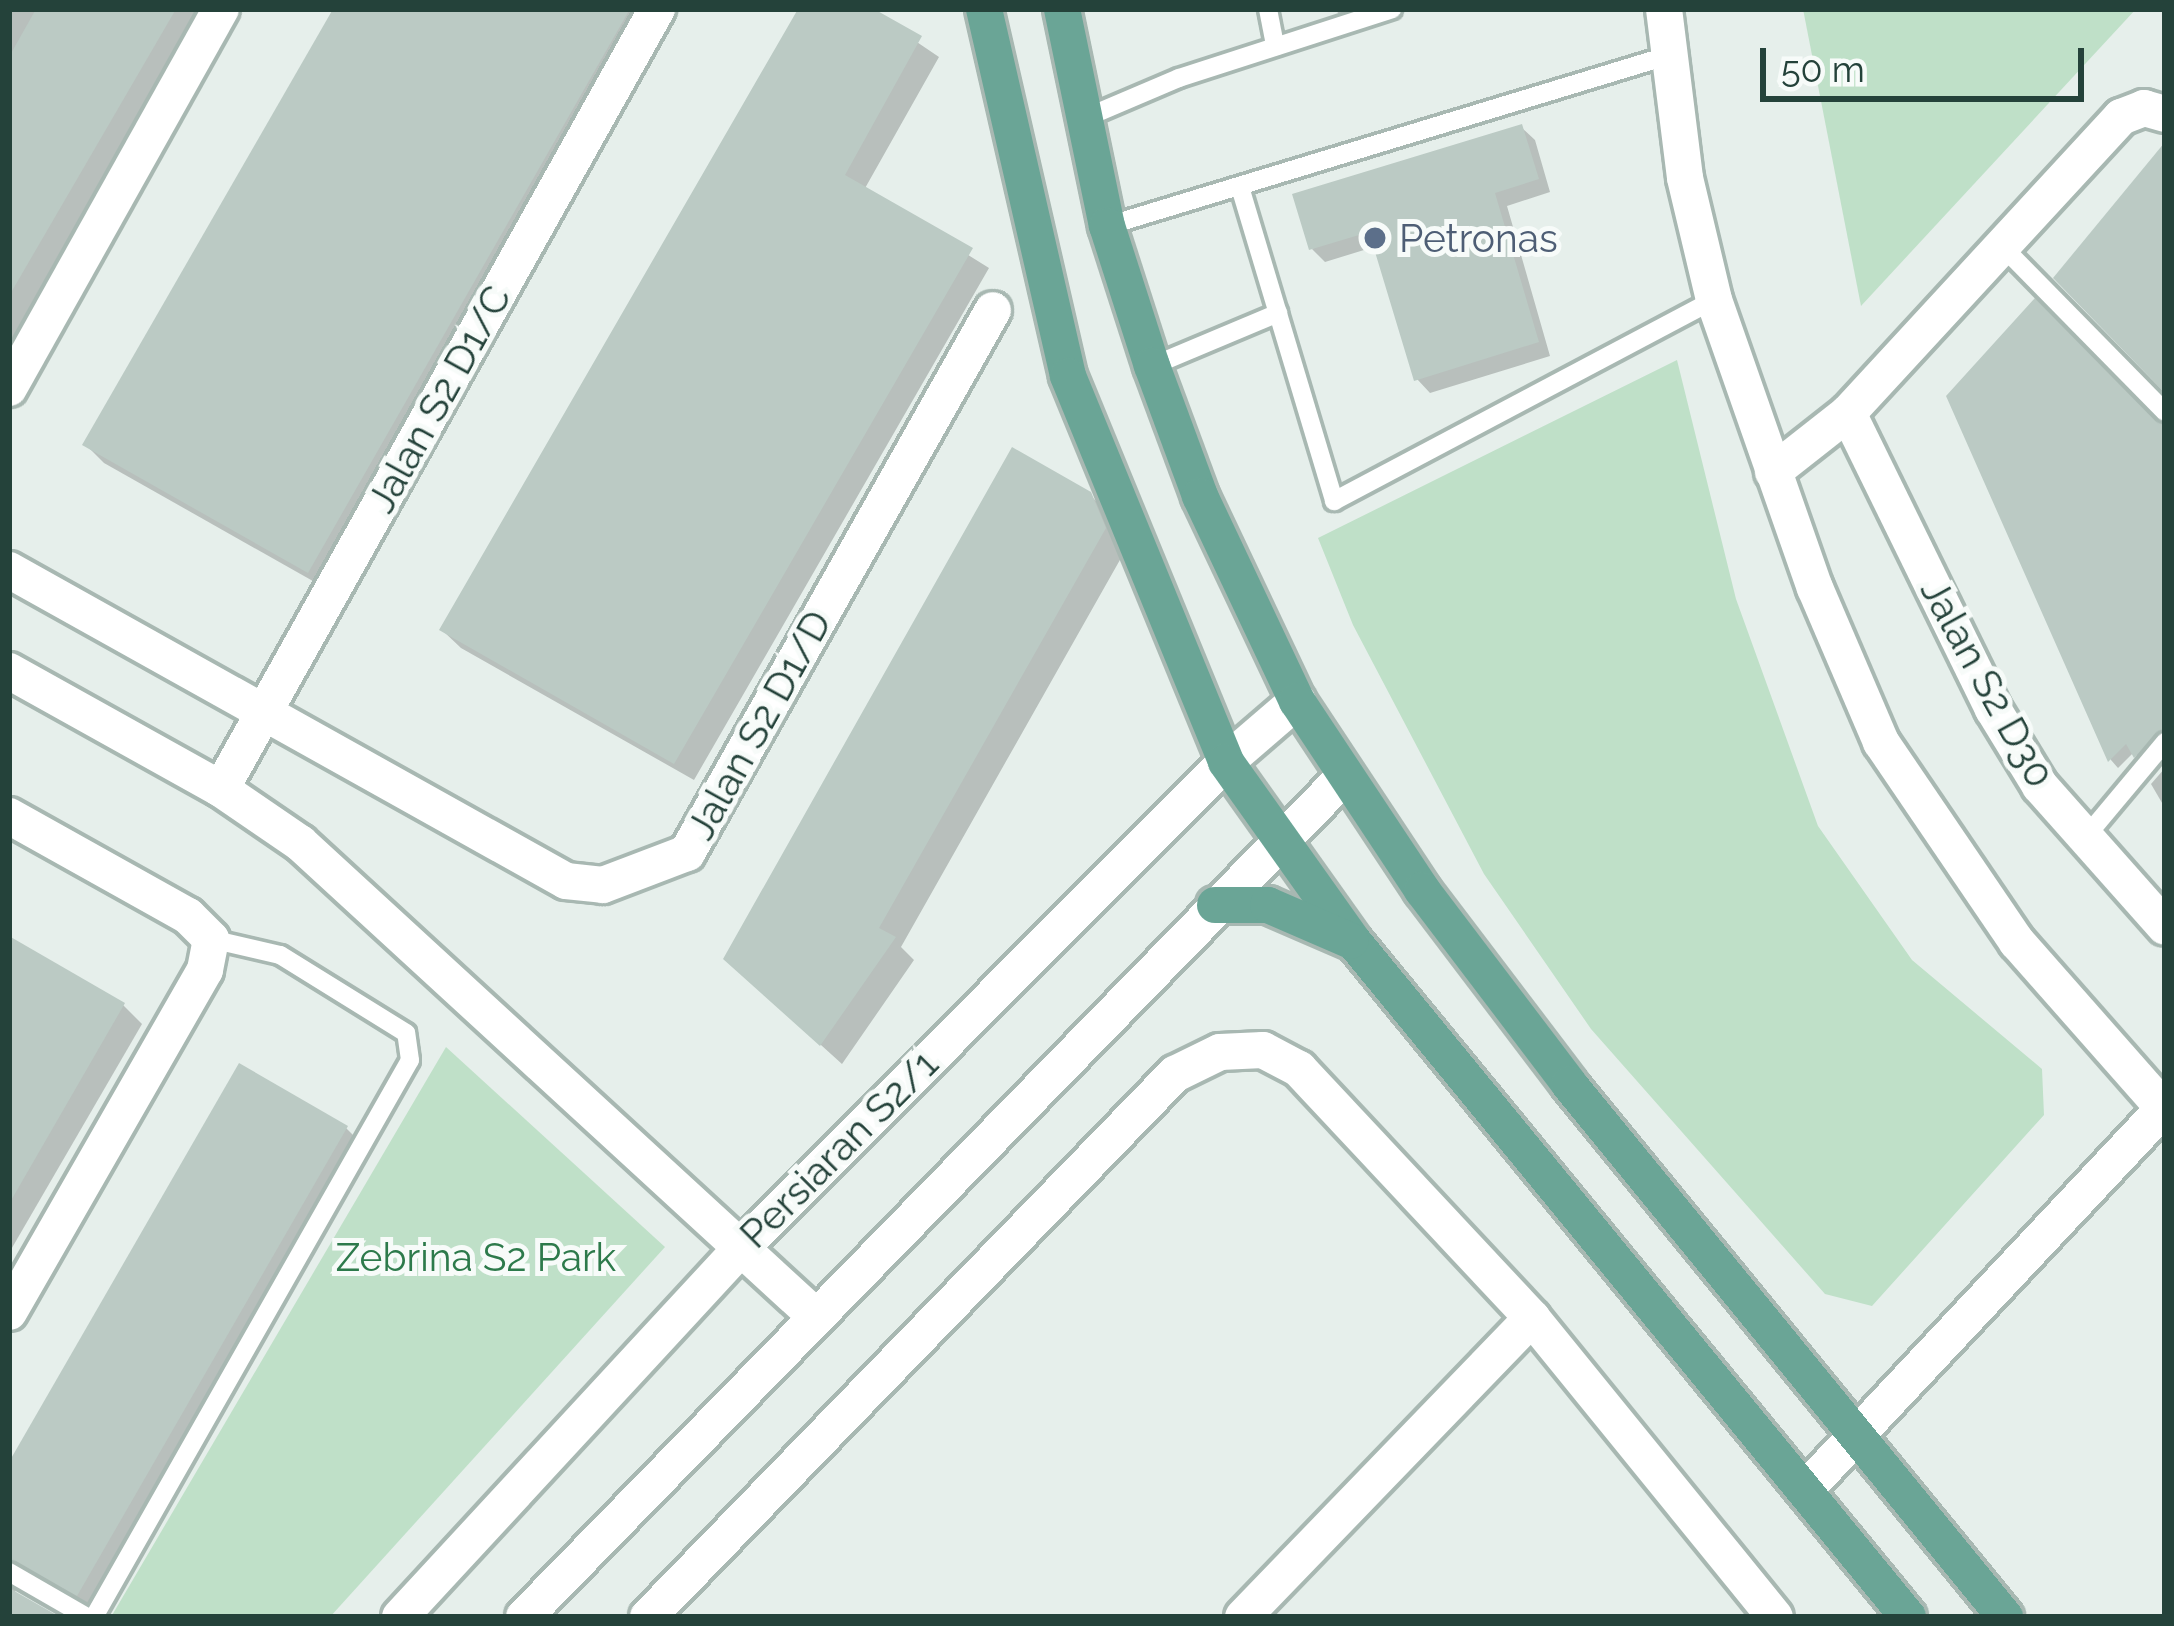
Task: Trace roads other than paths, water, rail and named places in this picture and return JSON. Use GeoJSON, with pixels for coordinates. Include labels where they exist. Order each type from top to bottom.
{"type":"FeatureCollection","features":[{"type":"Feature","properties":{"kind":"main road"},"geometry":{"type":"LineString","coordinates":[[984,9],[1068,376],[1226,762],[1354,942],[1907,1617]]}},
{"type":"Feature","properties":{"kind":"main road"},"geometry":{"type":"LineString","coordinates":[[1062,9],[1107,226],[1152,366],[1200,496],[1297,700],[1343,778],[1569,1084],[2005,1617]]}},
{"type":"Feature","properties":{"kind":"main road"},"geometry":{"type":"LineString","coordinates":[[1215,905],[1268,905],[1354,942]]}},
{"type":"Feature","properties":{"kind":"street"},"geometry":{"type":"LineString","coordinates":[[9,388],[221,9]]}},
{"type":"Feature","properties":{"kind":"street","name":"Jalan S2 D1/C"},"geometry":{"type":"LineString","coordinates":[[221,790],[657,9]]}},
{"type":"Feature","properties":{"kind":"street"},"geometry":{"type":"LineString","coordinates":[[1664,9],[1667,56],[1714,299],[1773,472],[1881,742],[2017,942],[2164,1109],[1806,1489]]}},
{"type":"Feature","properties":{"kind":"street"},"geometry":{"type":"LineString","coordinates":[[1773,472],[1848,413],[2121,116],[2154,111]]}},
{"type":"Feature","properties":{"kind":"street","name":"Jalan S2 D1/D"},"geometry":{"type":"LineString","coordinates":[[9,570],[566,881],[603,885],[687,853],[994,310]]}},
{"type":"Feature","properties":{"kind":"street","name":"Jalan S2 D30"},"geometry":{"type":"LineString","coordinates":[[1848,413],[1993,709],[2082,841],[2165,927]]}},
{"type":"Feature","properties":{"kind":"street"},"geometry":{"type":"LineString","coordinates":[[9,671],[221,790],[300,843],[814,1315]]}},
{"type":"Feature","properties":{"kind":"street","name":"Persiaran S2/1"},"geometry":{"type":"LineString","coordinates":[[400,1617],[742,1247],[1226,762],[1297,700]]}},
{"type":"Feature","properties":{"kind":"street"},"geometry":{"type":"LineString","coordinates":[[524,1617],[1343,778]]}},
{"type":"Feature","properties":{"kind":"street"},"geometry":{"type":"LineString","coordinates":[[9,1312],[205,970],[211,939],[188,916],[14,829]]}},
{"type":"Feature","properties":{"kind":"street"},"geometry":{"type":"LineString","coordinates":[[648,1617],[1175,1074],[1220,1052],[1263,1050],[1299,1070],[1532,1318],[1775,1617]]}},
{"type":"Feature","properties":{"kind":"street"},"geometry":{"type":"LineString","coordinates":[[1243,1617],[1532,1318]]}},
{"type":"Feature","properties":{"kind":"lane"},"geometry":{"type":"LineString","coordinates":[[1268,9],[1275,46]]}},
{"type":"Feature","properties":{"kind":"lane"},"geometry":{"type":"LineString","coordinates":[[1085,118],[1275,46],[1392,9]]}},
{"type":"Feature","properties":{"kind":"lane"},"geometry":{"type":"LineString","coordinates":[[1107,226],[1667,56]]}},
{"type":"Feature","properties":{"kind":"lane"},"geometry":{"type":"LineString","coordinates":[[1240,187],[1334,502],[1714,299]]}},
{"type":"Feature","properties":{"kind":"lane"},"geometry":{"type":"LineString","coordinates":[[2001,245],[2165,412]]}},
{"type":"Feature","properties":{"kind":"lane"},"geometry":{"type":"LineString","coordinates":[[1152,366],[1278,313]]}},
{"type":"Feature","properties":{"kind":"lane"},"geometry":{"type":"LineString","coordinates":[[2082,841],[2165,742]]}},
{"type":"Feature","properties":{"kind":"lane"},"geometry":{"type":"LineString","coordinates":[[9,1572],[90,1617],[410,1060],[406,1034],[280,955],[211,939]]}},
{"type":"Feature","properties":{"kind":"place","name":"Petronas"},"geometry":{"type":"Point","coordinates":[1375,238]}},
{"type":"Feature","properties":{"kind":"park label","name":"Zebrina S2 Park"},"geometry":{"type":"Point","coordinates":[476,1257]}}]}
